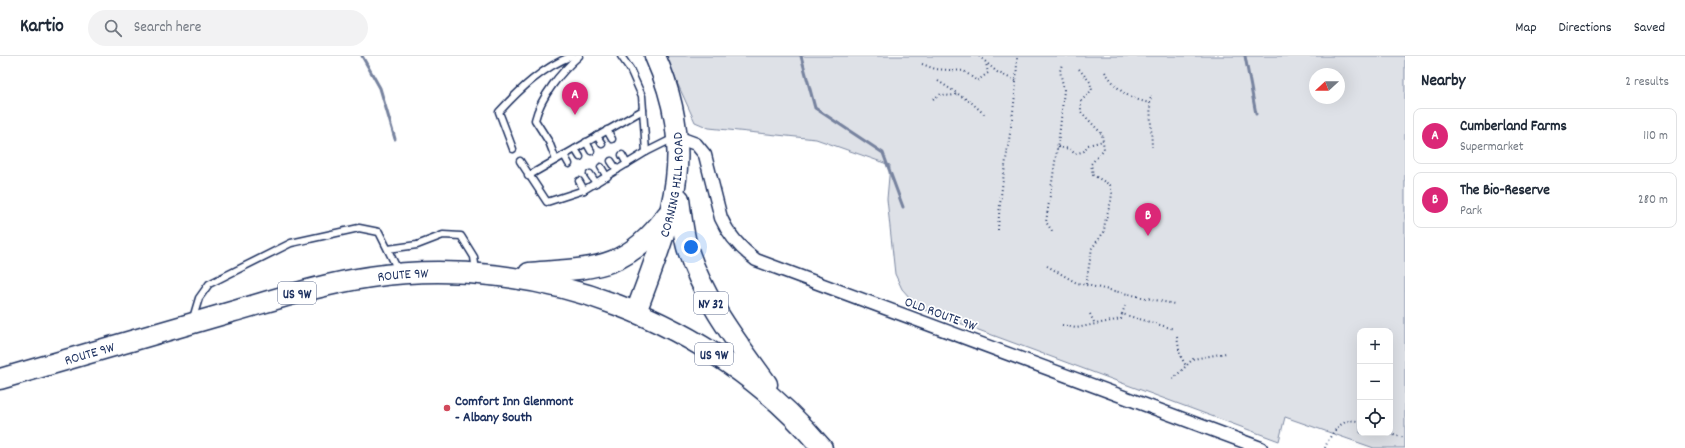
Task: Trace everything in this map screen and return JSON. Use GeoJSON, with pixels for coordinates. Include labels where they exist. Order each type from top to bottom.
{"type":"FeatureCollection","features":[{"type":"Feature","properties":{"kind":"main road","name":"CORNING HILL ROAD"},"geometry":{"type":"LineString","coordinates":[[636,312],[665,236],[677,180],[677,137],[668,92],[655,56]]}},
{"type":"Feature","properties":{"kind":"main road","name":"NY 32"},"geometry":{"type":"LineString","coordinates":[[677,180],[687,246],[705,291],[722,321],[784,408]]}},
{"type":"Feature","properties":{"kind":"main road"},"geometry":{"type":"LineString","coordinates":[[499,276],[594,267],[615,261],[641,244],[657,228],[672,206]]}},
{"type":"Feature","properties":{"kind":"main road","name":"ROUTE 9W"},"geometry":{"type":"LineString","coordinates":[[0,379],[191,323],[321,287],[364,278],[438,272],[499,276],[556,286],[636,312],[666,326],[716,355],[757,385],[784,408]]}},
{"type":"Feature","properties":{"kind":"main road","name":"US 9W"},"geometry":{"type":"LineString","coordinates":[[784,408],[822,448]]}},
{"type":"Feature","properties":{"kind":"street","name":"OLD ROUTE 9W"},"geometry":{"type":"LineString","coordinates":[[677,137],[696,144],[705,155],[721,218],[725,228],[732,238],[756,260],[1260,448]]}},
{"type":"Feature","properties":{"kind":"lane"},"geometry":{"type":"LineString","coordinates":[[513,149],[499,112],[522,87],[560,61],[572,56]]}},
{"type":"Feature","properties":{"kind":"lane"},"geometry":{"type":"LineString","coordinates":[[556,160],[549,142],[536,120],[538,108],[570,64],[579,56]]}},
{"type":"Feature","properties":{"kind":"lane"},"geometry":{"type":"LineString","coordinates":[[621,56],[630,69],[642,96],[646,152]]}},
{"type":"Feature","properties":{"kind":"lane"},"geometry":{"type":"LineString","coordinates":[[528,176],[643,110]]}},
{"type":"Feature","properties":{"kind":"lane"},"geometry":{"type":"LineString","coordinates":[[607,130],[612,139]]}},
{"type":"Feature","properties":{"kind":"lane"},"geometry":{"type":"LineString","coordinates":[[597,136],[602,144]]}},
{"type":"Feature","properties":{"kind":"lane"},"geometry":{"type":"LineString","coordinates":[[520,161],[528,176],[547,202],[584,190],[596,184],[646,152],[677,137]]}},
{"type":"Feature","properties":{"kind":"lane"},"geometry":{"type":"LineString","coordinates":[[586,142],[591,151]]}},
{"type":"Feature","properties":{"kind":"lane"},"geometry":{"type":"LineString","coordinates":[[575,149],[580,157]]}},
{"type":"Feature","properties":{"kind":"lane"},"geometry":{"type":"LineString","coordinates":[[564,155],[569,164]]}},
{"type":"Feature","properties":{"kind":"lane"},"geometry":{"type":"LineString","coordinates":[[622,155],[627,164]]}},
{"type":"Feature","properties":{"kind":"lane"},"geometry":{"type":"LineString","coordinates":[[611,161],[617,170]]}},
{"type":"Feature","properties":{"kind":"lane"},"geometry":{"type":"LineString","coordinates":[[601,167],[607,177]]}},
{"type":"Feature","properties":{"kind":"lane"},"geometry":{"type":"LineString","coordinates":[[590,174],[596,184]]}},
{"type":"Feature","properties":{"kind":"lane"},"geometry":{"type":"LineString","coordinates":[[579,181],[584,190]]}},
{"type":"Feature","properties":{"kind":"lane"},"geometry":{"type":"LineString","coordinates":[[191,323],[199,298],[209,284],[291,243],[359,228],[379,232],[399,274]]}},
{"type":"Feature","properties":{"kind":"lane"},"geometry":{"type":"LineString","coordinates":[[388,249],[417,245],[443,235],[461,236],[474,257],[476,274]]}},
{"type":"Feature","properties":{"kind":"path"},"geometry":{"type":"LineString","coordinates":[[979,56],[986,64],[997,72],[1016,81]]}},
{"type":"Feature","properties":{"kind":"path"},"geometry":{"type":"LineString","coordinates":[[998,230],[1000,200],[1018,56]]}},
{"type":"Feature","properties":{"kind":"path"},"geometry":{"type":"LineString","coordinates":[[922,64],[935,69],[964,71],[977,81],[988,73],[986,64]]}},
{"type":"Feature","properties":{"kind":"path"},"geometry":{"type":"LineString","coordinates":[[1052,231],[1046,222],[1058,147],[1064,90],[1060,71],[1062,64]]}},
{"type":"Feature","properties":{"kind":"path"},"geometry":{"type":"LineString","coordinates":[[1079,69],[1090,82],[1092,90],[1081,101],[1081,112],[1102,134],[1103,141],[1104,149],[1091,164],[1093,175],[1110,185],[1112,193],[1104,232],[1092,248],[1086,284]]}},
{"type":"Feature","properties":{"kind":"path"},"geometry":{"type":"LineString","coordinates":[[1105,72],[1117,89],[1132,100],[1150,103]]}},
{"type":"Feature","properties":{"kind":"path"},"geometry":{"type":"LineString","coordinates":[[938,81],[972,103],[985,116]]}},
{"type":"Feature","properties":{"kind":"path"},"geometry":{"type":"LineString","coordinates":[[932,99],[941,94],[949,96],[959,94]]}},
{"type":"Feature","properties":{"kind":"path"},"geometry":{"type":"LineString","coordinates":[[1151,95],[1152,147]]}},
{"type":"Feature","properties":{"kind":"path"},"geometry":{"type":"LineString","coordinates":[[1058,147],[1070,149],[1075,154],[1084,152],[1088,145],[1103,141]]}},
{"type":"Feature","properties":{"kind":"path"},"geometry":{"type":"LineString","coordinates":[[1048,266],[1077,283],[1174,304]]}},
{"type":"Feature","properties":{"kind":"path"},"geometry":{"type":"LineString","coordinates":[[1062,325],[1076,328],[1121,319],[1125,306]]}},
{"type":"Feature","properties":{"kind":"path"},"geometry":{"type":"LineString","coordinates":[[1090,314],[1095,324]]}},
{"type":"Feature","properties":{"kind":"path"},"geometry":{"type":"LineString","coordinates":[[1122,314],[1174,329]]}},
{"type":"Feature","properties":{"kind":"path"},"geometry":{"type":"LineString","coordinates":[[1177,337],[1180,355],[1186,366]]}},
{"type":"Feature","properties":{"kind":"path"},"geometry":{"type":"LineString","coordinates":[[1173,379],[1193,359],[1226,353]]}},
{"type":"Feature","properties":{"kind":"path"},"geometry":{"type":"LineString","coordinates":[[1325,448],[1330,435],[1340,425],[1355,420],[1357,421]]}},
{"type":"Feature","properties":{"kind":"path"},"geometry":{"type":"LineString","coordinates":[[1393,435],[1405,438]]}},
{"type":"Feature","properties":{"kind":"shaded area"},"geometry":{"type":"Polygon","coordinates":[[[665,56],[1405,56],[1405,448],[1374,448],[1285,417],[1279,441],[919,308],[902,289],[895,274],[887,199],[890,165],[816,139],[709,128],[695,122],[665,56]]]}},
{"type":"Feature","properties":{"kind":"waterway"},"geometry":{"type":"LineString","coordinates":[[362,56],[380,88],[395,139]]}},
{"type":"Feature","properties":{"kind":"waterway"},"geometry":{"type":"LineString","coordinates":[[801,56],[815,108],[883,153],[903,207]]}},
{"type":"Feature","properties":{"kind":"waterway"},"geometry":{"type":"LineString","coordinates":[[1245,56],[1256,114]]}},
{"type":"Feature","properties":{"kind":"place","name":"Cumberland Farms"},"geometry":{"type":"Point","coordinates":[575,115]}},
{"type":"Feature","properties":{"kind":"place","name":"The Bio-Reserve"},"geometry":{"type":"Point","coordinates":[1148,236]}},
{"type":"Feature","properties":{"kind":"place","name":"Comfort Inn Glenmont - Albany South"},"geometry":{"type":"Point","coordinates":[447,408]}}]}
